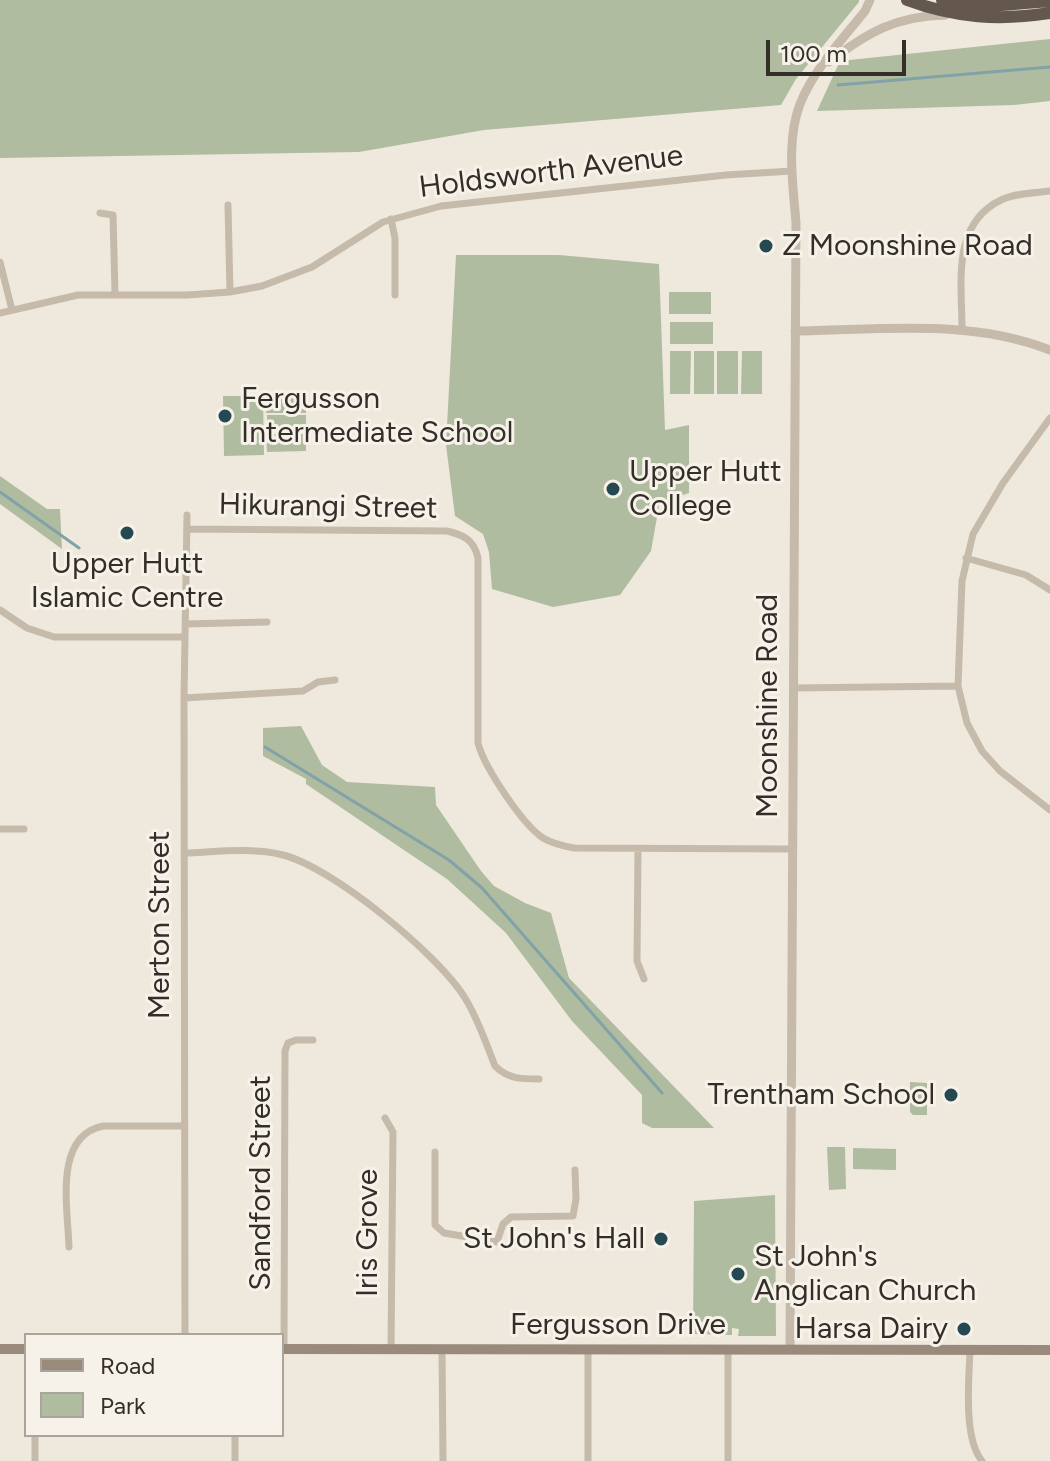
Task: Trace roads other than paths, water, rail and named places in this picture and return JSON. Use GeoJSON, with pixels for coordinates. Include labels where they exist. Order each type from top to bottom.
{"type":"FeatureCollection","features":[{"type":"Feature","properties":{"kind":"highway"},"geometry":{"type":"LineString","coordinates":[[907,0],[956,15],[1001,18],[1050,13]]}},
{"type":"Feature","properties":{"kind":"highway"},"geometry":{"type":"LineString","coordinates":[[942,0],[990,6],[1050,1]]}},
{"type":"Feature","properties":{"kind":"main road"},"geometry":{"type":"LineString","coordinates":[[0,1349],[24,1349]]}},
{"type":"Feature","properties":{"kind":"main road","name":"Fergusson Drive"},"geometry":{"type":"LineString","coordinates":[[284,1349],[1050,1350]]}},
{"type":"Feature","properties":{"kind":"street","name":"Moonshine Road"},"geometry":{"type":"LineString","coordinates":[[790,1349],[796,223],[792,171],[797,113],[805,94],[870,0]]}},
{"type":"Feature","properties":{"kind":"street","name":"Moonshine Road"},"geometry":{"type":"LineString","coordinates":[[820,69],[859,38],[889,24],[927,15],[956,15]]}},
{"type":"Feature","properties":{"kind":"street","name":"Holdsworth Avenue"},"geometry":{"type":"LineString","coordinates":[[0,313],[63,297],[187,295],[230,292],[275,283],[300,273],[373,227],[441,206],[726,175],[792,171]]}},
{"type":"Feature","properties":{"kind":"street"},"geometry":{"type":"LineString","coordinates":[[962,329],[961,256],[971,226],[1002,199],[1050,191]]}},
{"type":"Feature","properties":{"kind":"street"},"geometry":{"type":"LineString","coordinates":[[228,205],[230,292]]}},
{"type":"Feature","properties":{"kind":"street"},"geometry":{"type":"LineString","coordinates":[[100,213],[113,215],[115,294]]}},
{"type":"Feature","properties":{"kind":"street"},"geometry":{"type":"LineString","coordinates":[[391,219],[395,238],[395,295]]}},
{"type":"Feature","properties":{"kind":"street"},"geometry":{"type":"LineString","coordinates":[[0,262],[12,310]]}},
{"type":"Feature","properties":{"kind":"street"},"geometry":{"type":"LineString","coordinates":[[795,331],[962,329],[1004,336],[1050,350]]}},
{"type":"Feature","properties":{"kind":"street"},"geometry":{"type":"LineString","coordinates":[[1050,418],[1003,483],[973,534],[962,581],[958,686],[967,723],[982,751],[1000,771],[1050,810]]}},
{"type":"Feature","properties":{"kind":"street","name":"Merton Street"},"geometry":{"type":"LineString","coordinates":[[185,1333],[184,698],[187,515]]}},
{"type":"Feature","properties":{"kind":"street","name":"Hikurangi Street"},"geometry":{"type":"LineString","coordinates":[[187,529],[447,531],[461,534],[471,541],[478,558],[478,743],[488,769],[534,831],[544,839],[574,848],[792,849]]}},
{"type":"Feature","properties":{"kind":"street"},"geometry":{"type":"LineString","coordinates":[[966,558],[1026,575],[1050,590]]}},
{"type":"Feature","properties":{"kind":"street"},"geometry":{"type":"LineString","coordinates":[[0,610],[27,628],[54,637],[185,637]]}},
{"type":"Feature","properties":{"kind":"street"},"geometry":{"type":"LineString","coordinates":[[185,624],[267,622]]}},
{"type":"Feature","properties":{"kind":"street"},"geometry":{"type":"LineString","coordinates":[[184,698],[303,691],[318,682],[335,680]]}},
{"type":"Feature","properties":{"kind":"street"},"geometry":{"type":"LineString","coordinates":[[793,688],[958,686]]}},
{"type":"Feature","properties":{"kind":"street"},"geometry":{"type":"LineString","coordinates":[[0,829],[24,829]]}},
{"type":"Feature","properties":{"kind":"street"},"geometry":{"type":"LineString","coordinates":[[638,849],[637,961],[644,979]]}},
{"type":"Feature","properties":{"kind":"street"},"geometry":{"type":"LineString","coordinates":[[184,853],[249,851],[281,854],[309,863],[331,877],[441,966],[466,999],[495,1066],[502,1073],[513,1078],[539,1079]]}},
{"type":"Feature","properties":{"kind":"street","name":"Sandford Street"},"geometry":{"type":"LineString","coordinates":[[283,1333],[285,1051],[288,1043],[313,1040]]}},
{"type":"Feature","properties":{"kind":"street","name":"Iris Grove"},"geometry":{"type":"LineString","coordinates":[[385,1118],[393,1132],[391,1349]]}},
{"type":"Feature","properties":{"kind":"street"},"geometry":{"type":"LineString","coordinates":[[69,1247],[67,1164],[81,1136],[103,1126],[184,1126]]}},
{"type":"Feature","properties":{"kind":"street"},"geometry":{"type":"LineString","coordinates":[[435,1152],[435,1225],[444,1233],[497,1242],[503,1224],[511,1217],[573,1216],[575,1170]]}},
{"type":"Feature","properties":{"kind":"street"},"geometry":{"type":"LineString","coordinates":[[442,1349],[443,1461]]}},
{"type":"Feature","properties":{"kind":"street"},"geometry":{"type":"LineString","coordinates":[[588,1349],[588,1461]]}},
{"type":"Feature","properties":{"kind":"street"},"geometry":{"type":"LineString","coordinates":[[728,1349],[728,1461]]}},
{"type":"Feature","properties":{"kind":"street"},"geometry":{"type":"LineString","coordinates":[[970,1350],[970,1428],[973,1447],[982,1461]]}},
{"type":"Feature","properties":{"kind":"street"},"geometry":{"type":"LineString","coordinates":[[35,1437],[35,1461]]}},
{"type":"Feature","properties":{"kind":"street"},"geometry":{"type":"LineString","coordinates":[[235,1437],[235,1461]]}},
{"type":"Feature","properties":{"kind":"waterway"},"geometry":{"type":"LineString","coordinates":[[838,85],[1050,67]]}},
{"type":"Feature","properties":{"kind":"waterway"},"geometry":{"type":"LineString","coordinates":[[0,492],[79,548]]}},
{"type":"Feature","properties":{"kind":"waterway"},"geometry":{"type":"LineString","coordinates":[[265,747],[449,860],[482,888],[662,1093]]}},
{"type":"Feature","properties":{"kind":"place","name":"Z Moonshine Road"},"geometry":{"type":"Point","coordinates":[766,246]}},
{"type":"Feature","properties":{"kind":"place","name":"Fergusson Intermediate School"},"geometry":{"type":"Point","coordinates":[225,416]}},
{"type":"Feature","properties":{"kind":"place","name":"Upper Hutt College"},"geometry":{"type":"Point","coordinates":[613,489]}},
{"type":"Feature","properties":{"kind":"place","name":"Upper Hutt Islamic Centre"},"geometry":{"type":"Point","coordinates":[127,533]}},
{"type":"Feature","properties":{"kind":"place","name":"Trentham School"},"geometry":{"type":"Point","coordinates":[951,1095]}},
{"type":"Feature","properties":{"kind":"place","name":"St John's Hall"},"geometry":{"type":"Point","coordinates":[661,1239]}},
{"type":"Feature","properties":{"kind":"place","name":"St John's Anglican Church"},"geometry":{"type":"Point","coordinates":[738,1274]}},
{"type":"Feature","properties":{"kind":"place","name":"Harsa Dairy"},"geometry":{"type":"Point","coordinates":[964,1329]}}]}
